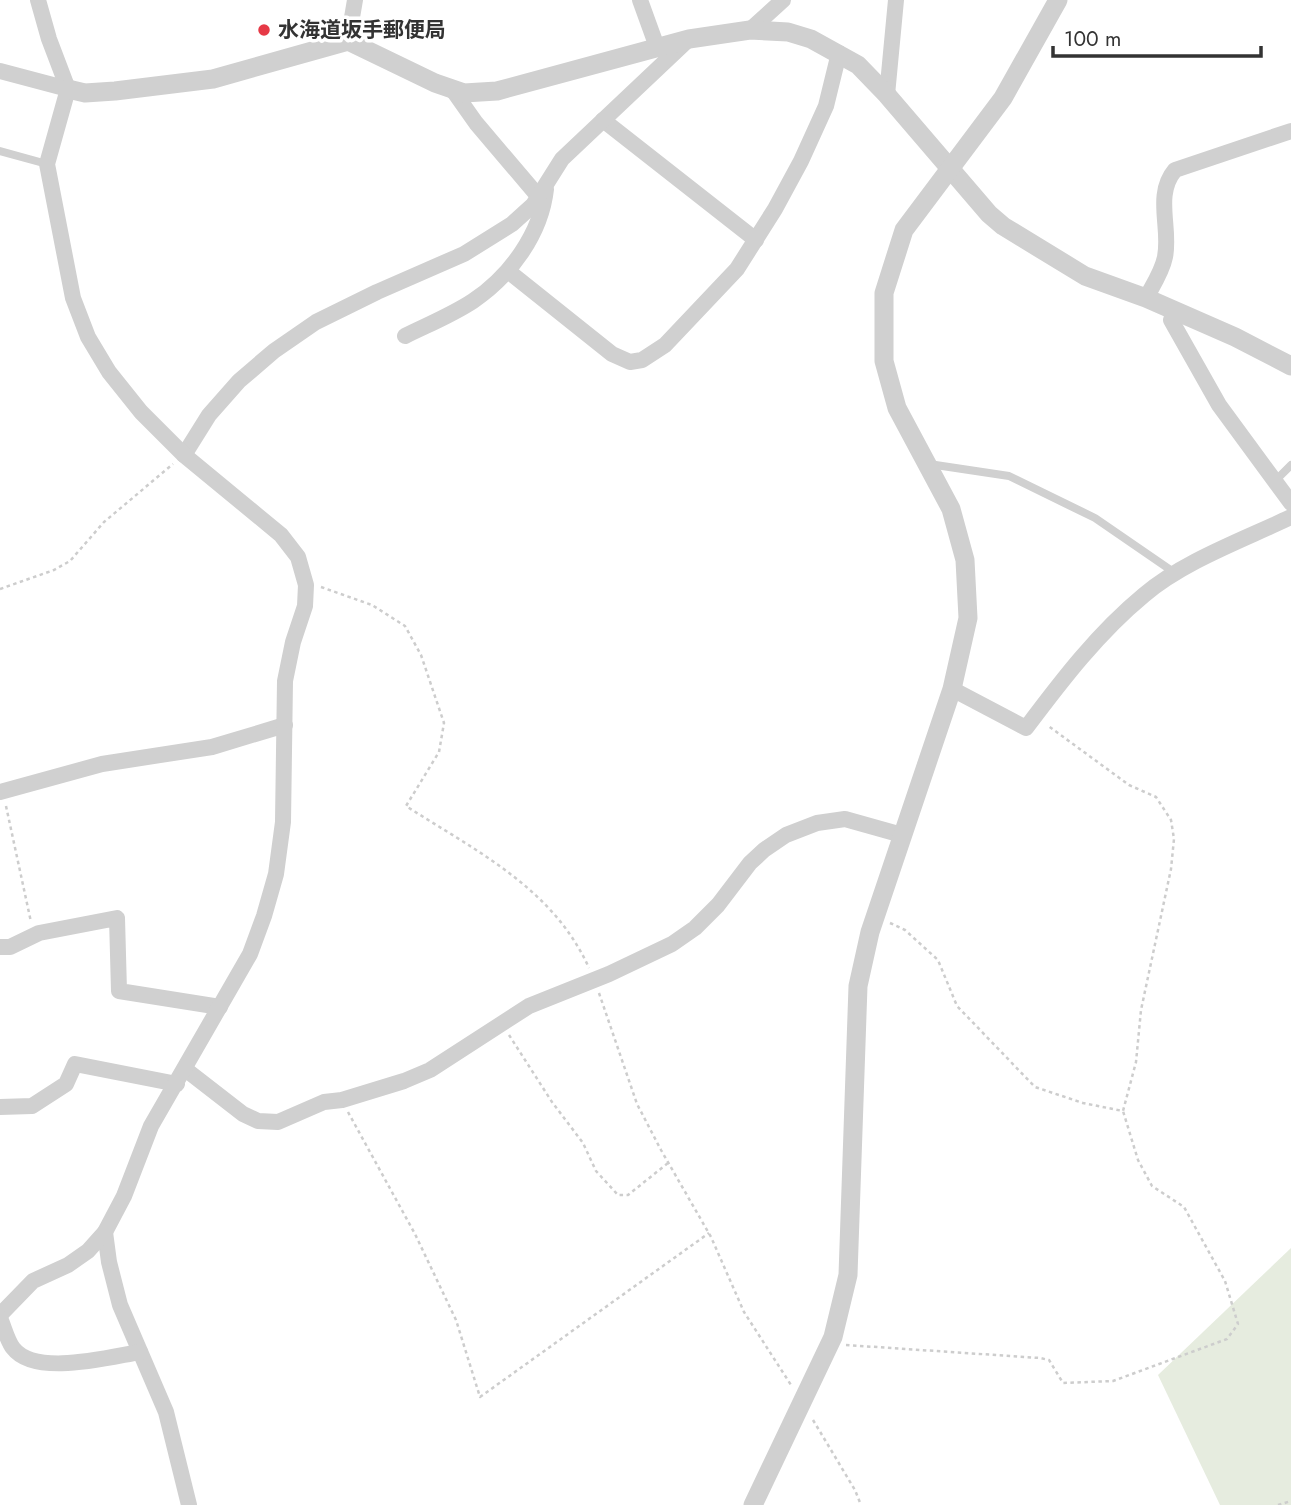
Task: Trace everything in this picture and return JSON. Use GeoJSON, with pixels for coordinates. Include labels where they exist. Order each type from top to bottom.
{"type":"FeatureCollection","features":[{"type":"Feature","properties":{"kind":"street"},"geometry":{"type":"LineString","coordinates":[[38,0],[68,89],[47,164],[73,298],[88,337],[109,372],[141,412],[184,455],[281,535],[298,557],[304,581],[305,606],[293,642],[285,681],[283,822],[276,874],[250,954],[151,1126],[124,1196],[105,1232],[88,1251],[68,1265],[33,1281],[0,1316],[13,1348],[23,1357],[46,1364],[82,1362],[140,1352]]}},
{"type":"Feature","properties":{"kind":"street"},"geometry":{"type":"LineString","coordinates":[[348,41],[355,0]]}},
{"type":"Feature","properties":{"kind":"street"},"geometry":{"type":"LineString","coordinates":[[640,0],[657,47]]}},
{"type":"Feature","properties":{"kind":"street"},"geometry":{"type":"LineString","coordinates":[[750,30],[783,0]]}},
{"type":"Feature","properties":{"kind":"street"},"geometry":{"type":"LineString","coordinates":[[887,95],[895,0]]}},
{"type":"Feature","properties":{"kind":"street"},"geometry":{"type":"LineString","coordinates":[[753,1505],[830,1344],[848,1275],[858,986],[875,916],[952,689],[968,618],[965,560],[951,509],[897,408],[884,362],[884,293],[904,230],[1003,98],[1058,0]]}},
{"type":"Feature","properties":{"kind":"street"},"geometry":{"type":"LineString","coordinates":[[0,71],[68,89],[95,92],[212,79],[348,41],[435,83],[464,93],[497,91],[689,39],[750,30],[788,32],[811,39],[858,65],[989,214],[1003,226],[1085,276],[1146,298],[1235,337],[1291,366]]}},
{"type":"Feature","properties":{"kind":"street"},"geometry":{"type":"LineString","coordinates":[[184,455],[209,415],[239,381],[274,351],[316,322],[464,254],[512,224],[542,190],[562,159],[689,39]]}},
{"type":"Feature","properties":{"kind":"street"},"geometry":{"type":"LineString","coordinates":[[508,271],[612,354],[630,362],[642,360],[665,345],[737,269],[756,240],[801,161],[826,106],[839,53]]}},
{"type":"Feature","properties":{"kind":"street"},"geometry":{"type":"LineString","coordinates":[[405,336],[473,301],[508,271],[532,236],[543,211],[542,190],[477,123],[452,89]]}},
{"type":"Feature","properties":{"kind":"street"},"geometry":{"type":"LineString","coordinates":[[603,120],[756,240]]}},
{"type":"Feature","properties":{"kind":"street"},"geometry":{"type":"LineString","coordinates":[[1146,298],[1166,255],[1166,181],[1175,170],[1291,131]]}},
{"type":"Feature","properties":{"kind":"street"},"geometry":{"type":"LineString","coordinates":[[1174,312],[1171,320],[1219,405],[1291,503]]}},
{"type":"Feature","properties":{"kind":"street"},"geometry":{"type":"LineString","coordinates":[[952,689],[1026,727],[1090,646],[1144,594],[1175,573],[1291,517]]}},
{"type":"Feature","properties":{"kind":"street"},"geometry":{"type":"LineString","coordinates":[[2,792],[102,764],[212,747],[285,725]]}},
{"type":"Feature","properties":{"kind":"street"},"geometry":{"type":"LineString","coordinates":[[185,1069],[243,1114],[258,1121],[278,1122],[324,1102],[342,1100],[430,1070],[529,1006],[672,944],[695,928],[718,905],[750,863],[786,835],[817,823],[845,819],[902,835]]}},
{"type":"Feature","properties":{"kind":"street"},"geometry":{"type":"LineString","coordinates":[[0,947],[10,947],[34,936],[117,918],[119,991],[220,1007]]}},
{"type":"Feature","properties":{"kind":"street"},"geometry":{"type":"LineString","coordinates":[[0,1107],[32,1106],[66,1084],[75,1064],[177,1084]]}},
{"type":"Feature","properties":{"kind":"street"},"geometry":{"type":"LineString","coordinates":[[105,1232],[109,1262],[120,1305],[166,1412],[189,1505]]}},
{"type":"Feature","properties":{"kind":"lane"},"geometry":{"type":"LineString","coordinates":[[0,152],[47,164]]}},
{"type":"Feature","properties":{"kind":"lane"},"geometry":{"type":"LineString","coordinates":[[925,463],[1009,476],[1095,518],[1175,573]]}},
{"type":"Feature","properties":{"kind":"lane"},"geometry":{"type":"LineString","coordinates":[[1275,481],[1291,465]]}},
{"type":"Feature","properties":{"kind":"path"},"geometry":{"type":"LineString","coordinates":[[0,589],[54,570],[70,561],[104,522],[184,455]]}},
{"type":"Feature","properties":{"kind":"path"},"geometry":{"type":"LineString","coordinates":[[304,581],[372,605],[405,626],[421,655],[444,723],[439,752],[407,806],[526,884],[551,909],[580,947],[637,1104],[709,1233],[744,1312],[802,1402],[855,1490],[861,1505]]}},
{"type":"Feature","properties":{"kind":"path"},"geometry":{"type":"LineString","coordinates":[[830,1344],[1040,1358],[1049,1360],[1063,1383],[1113,1381],[1227,1339],[1238,1324],[1225,1281],[1184,1207],[1152,1186],[1138,1160],[1123,1111],[1136,1062],[1141,1010],[1171,869],[1174,839],[1171,820],[1156,797],[1129,785],[1035,716]]}},
{"type":"Feature","properties":{"kind":"path"},"geometry":{"type":"LineString","coordinates":[[2,792],[34,936]]}},
{"type":"Feature","properties":{"kind":"path"},"geometry":{"type":"LineString","coordinates":[[875,916],[905,930],[937,960],[957,1006],[1035,1087],[1083,1103],[1123,1111]]}},
{"type":"Feature","properties":{"kind":"path"},"geometry":{"type":"LineString","coordinates":[[502,1024],[552,1102],[583,1143],[596,1171],[618,1195],[628,1195],[668,1163]]}},
{"type":"Feature","properties":{"kind":"path"},"geometry":{"type":"LineString","coordinates":[[342,1100],[415,1234],[456,1320],[481,1397],[709,1233]]}},
{"type":"Feature","properties":{"kind":"path"},"geometry":{"type":"LineString","coordinates":[[1278,1505],[1291,1501]]}},
{"type":"Feature","properties":{"kind":"shaded area"},"geometry":{"type":"Polygon","coordinates":[[[1291,1248],[1291,1505],[1220,1505],[1158,1375],[1291,1248]]]}},
{"type":"Feature","properties":{"kind":"place","name":"水海道坂手郵便局"},"geometry":{"type":"Point","coordinates":[264,30]}}]}
